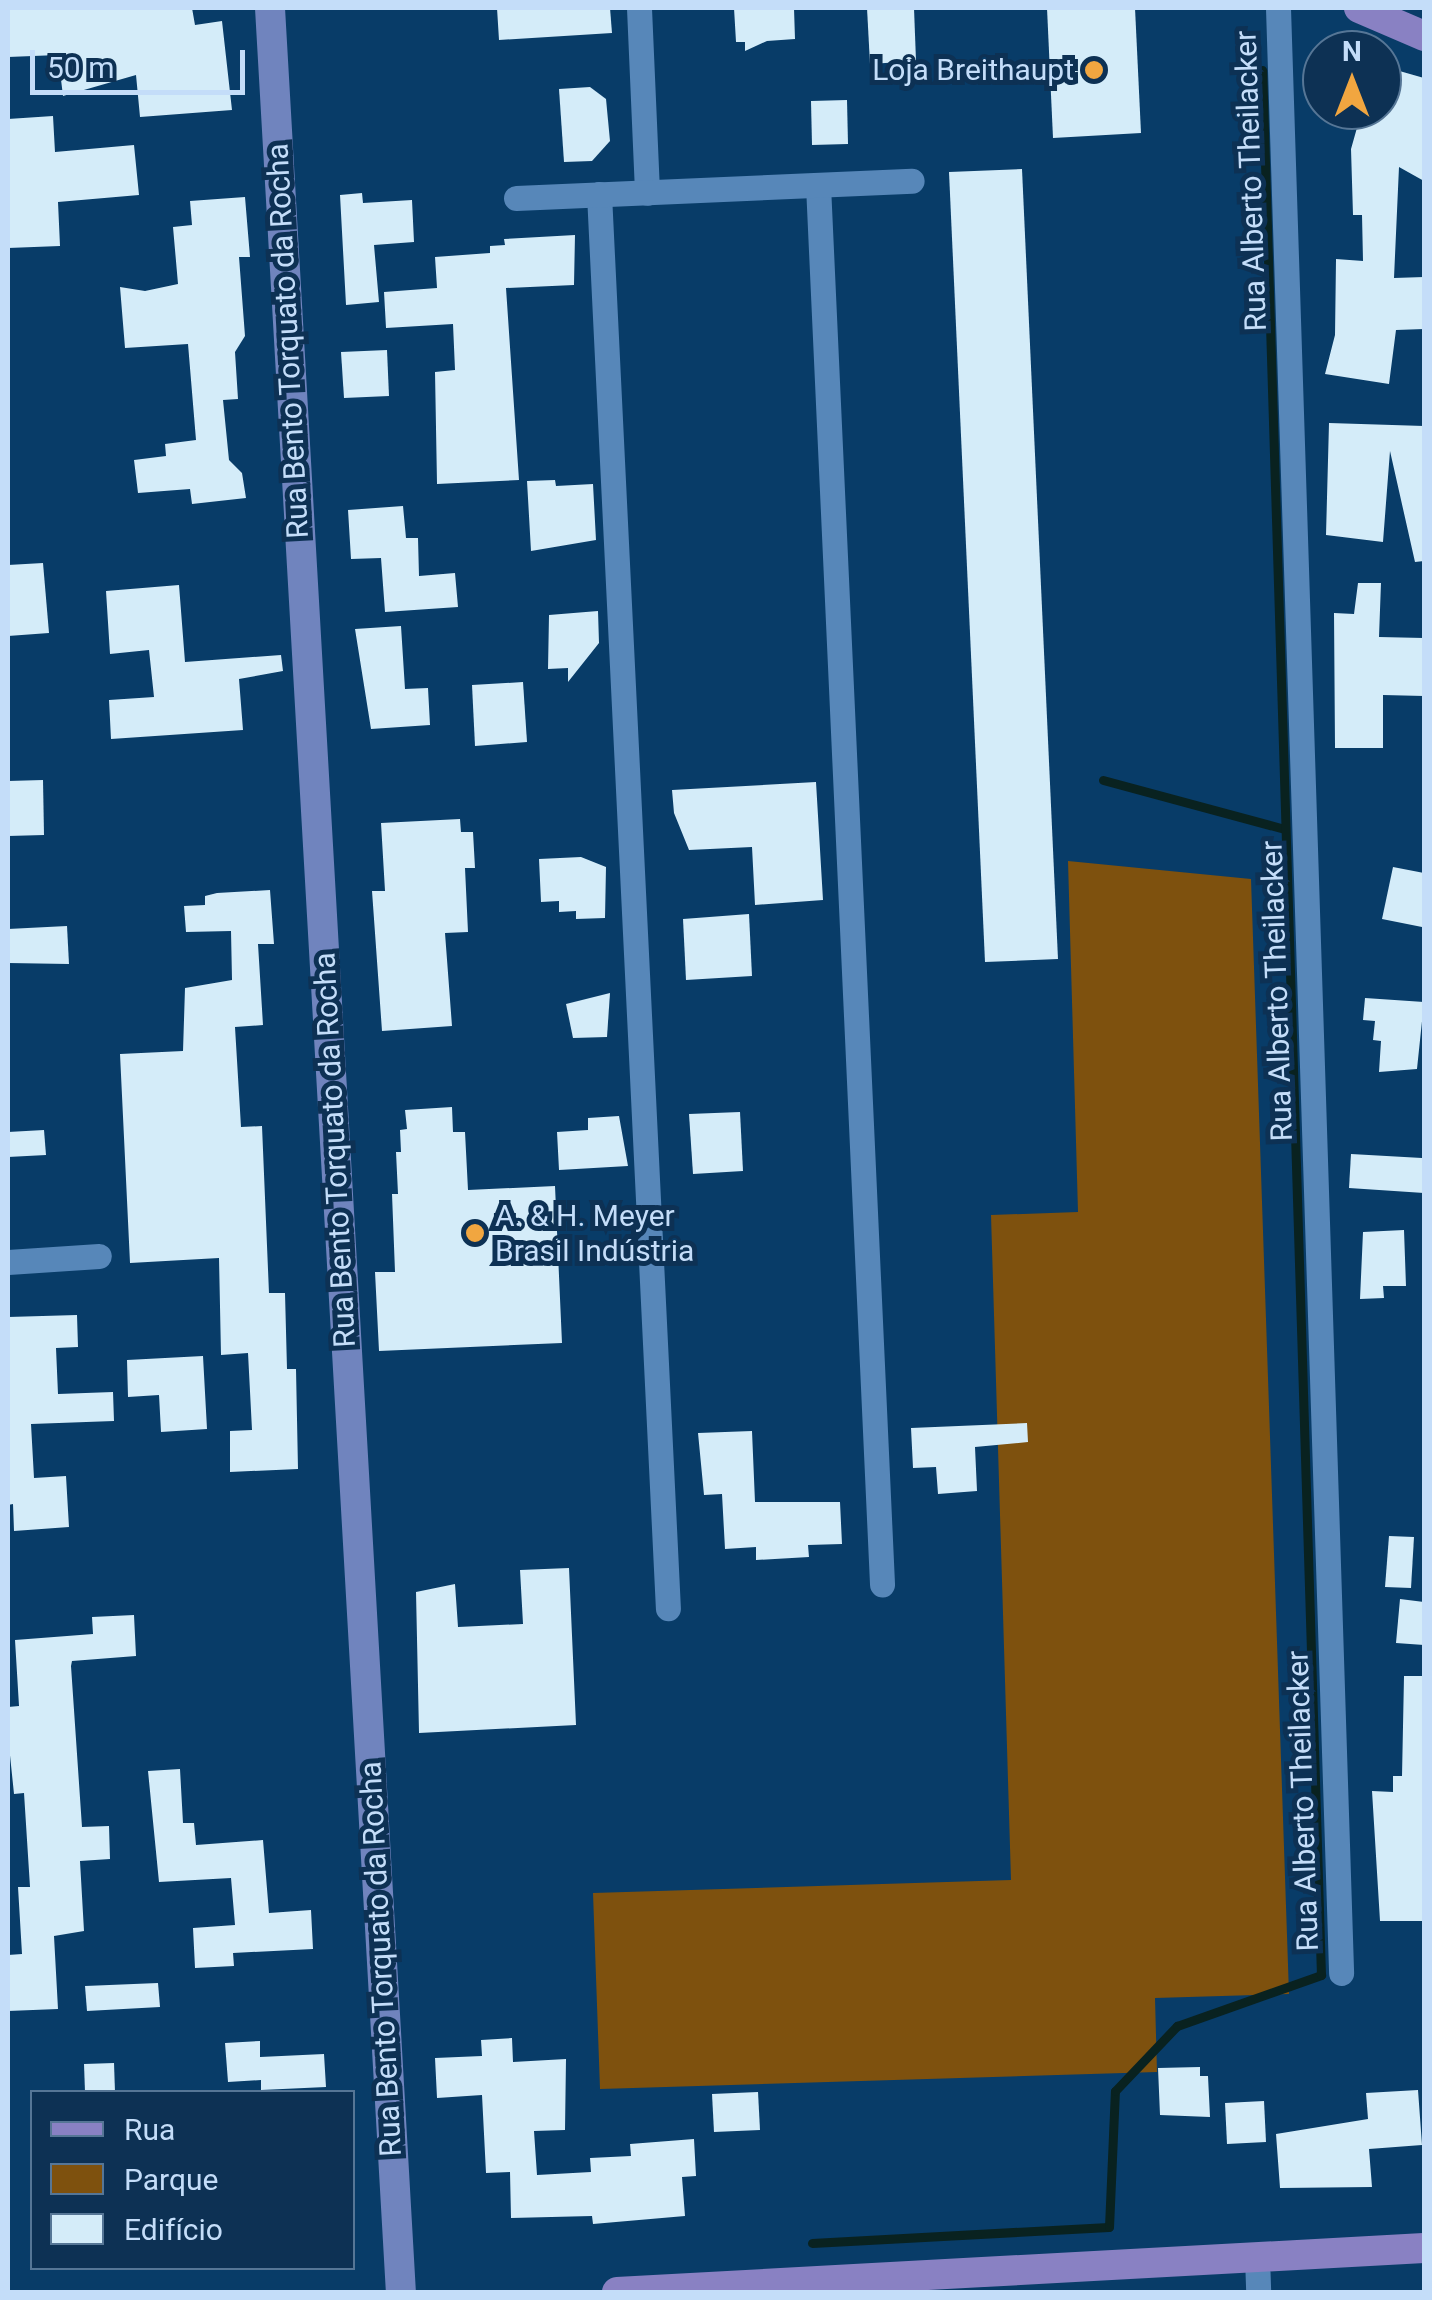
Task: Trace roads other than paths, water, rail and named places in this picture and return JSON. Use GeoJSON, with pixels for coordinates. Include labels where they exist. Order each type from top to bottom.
{"type":"FeatureCollection","features":[{"type":"Feature","properties":{"kind":"main road"},"geometry":{"type":"LineString","coordinates":[[1359,8],[1424,36]]}},
{"type":"Feature","properties":{"kind":"main road"},"geometry":{"type":"LineString","coordinates":[[617,2292],[1424,2248]]}},
{"type":"Feature","properties":{"kind":"street","name":"Rua Bento Torquato da Rocha"},"geometry":{"type":"LineString","coordinates":[[270,8],[401,2292]]}},
{"type":"Feature","properties":{"kind":"street"},"geometry":{"type":"LineString","coordinates":[[639,8],[647,192]]}},
{"type":"Feature","properties":{"kind":"street","name":"Rua Alberto Theilacker"},"geometry":{"type":"LineString","coordinates":[[1278,8],[1341,1972]]}},
{"type":"Feature","properties":{"kind":"street"},"geometry":{"type":"LineString","coordinates":[[516,198],[912,181]]}},
{"type":"Feature","properties":{"kind":"street"},"geometry":{"type":"LineString","coordinates":[[818,185],[882,1585]]}},
{"type":"Feature","properties":{"kind":"street"},"geometry":{"type":"LineString","coordinates":[[599,194],[668,1608]]}},
{"type":"Feature","properties":{"kind":"street"},"geometry":{"type":"LineString","coordinates":[[8,1262],[99,1256]]}},
{"type":"Feature","properties":{"kind":"street"},"geometry":{"type":"LineString","coordinates":[[1257,2257],[1258,2292]]}},
{"type":"Feature","properties":{"kind":"waterway"},"geometry":{"type":"LineString","coordinates":[[812,2243],[1109,2227],[1115,2091],[1177,2026],[1321,1975],[1262,70]]}},
{"type":"Feature","properties":{"kind":"waterway"},"geometry":{"type":"LineString","coordinates":[[1103,780],[1284,829]]}},
{"type":"Feature","properties":{"kind":"place","name":"Loja Breithaupt"},"geometry":{"type":"Point","coordinates":[1094,70]}},
{"type":"Feature","properties":{"kind":"place","name":"A. & H. Meyer Brasil Indústria"},"geometry":{"type":"Point","coordinates":[475,1233]}}]}
